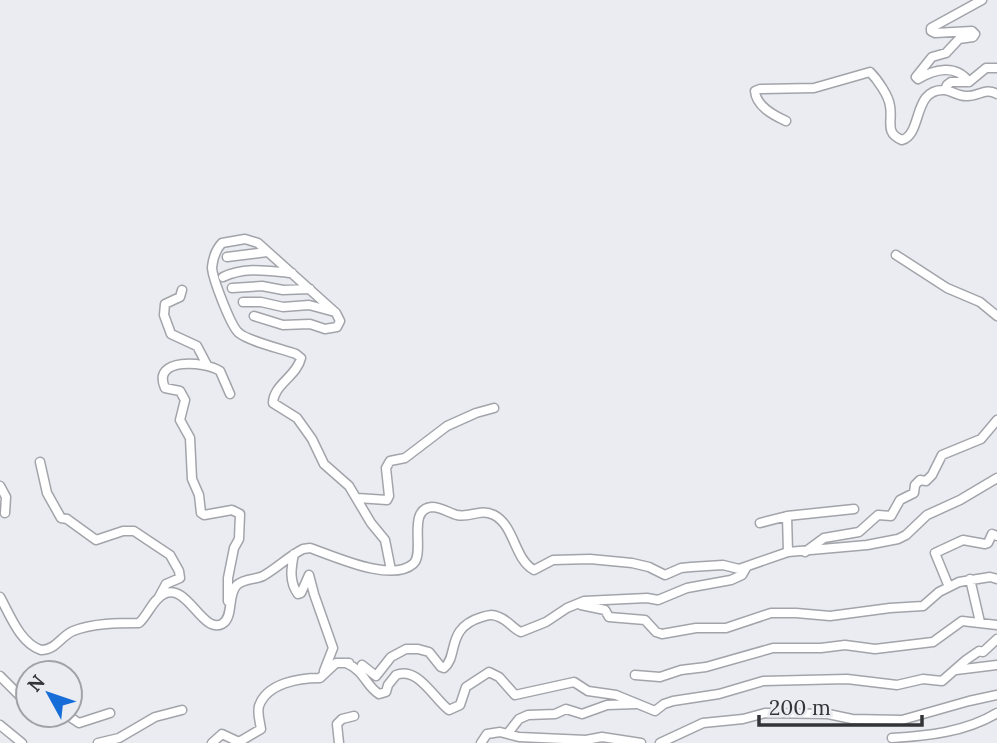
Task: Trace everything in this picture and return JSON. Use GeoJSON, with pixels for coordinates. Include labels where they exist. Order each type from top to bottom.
{"type":"FeatureCollection","features":[{"type":"Feature","properties":{"kind":"street"},"geometry":{"type":"LineString","coordinates":[[969,82],[962,75],[950,70],[939,69],[918,79],[916,77],[932,57],[946,53],[961,38],[973,37],[975,34],[971,31],[934,33],[931,28],[982,0]]}},
{"type":"Feature","properties":{"kind":"street"},"geometry":{"type":"LineString","coordinates":[[946,90],[951,82],[969,82],[986,68],[997,68]]}},
{"type":"Feature","properties":{"kind":"street"},"geometry":{"type":"LineString","coordinates":[[786,121],[765,109],[756,98],[755,91],[814,88],[870,72],[890,104],[890,131],[894,137],[902,140],[909,137],[913,131],[918,109],[932,94],[946,90],[968,96],[985,91],[997,94]]}},
{"type":"Feature","properties":{"kind":"street"},"geometry":{"type":"LineString","coordinates":[[254,316],[283,325],[310,324],[325,329],[334,329],[340,321],[335,312],[310,289],[249,239],[222,243],[218,246],[212,268],[230,321],[238,333],[301,358],[299,365],[275,393],[273,403],[285,408],[297,418],[309,434],[324,464],[346,483],[357,498],[371,523],[385,540],[391,570]]}},
{"type":"Feature","properties":{"kind":"street"},"geometry":{"type":"LineString","coordinates":[[227,257],[267,252]]}},
{"type":"Feature","properties":{"kind":"street"},"geometry":{"type":"LineString","coordinates":[[896,255],[947,288],[980,302],[997,316]]}},
{"type":"Feature","properties":{"kind":"street"},"geometry":{"type":"LineString","coordinates":[[223,277],[230,273],[261,269],[292,273]]}},
{"type":"Feature","properties":{"kind":"street"},"geometry":{"type":"LineString","coordinates":[[232,288],[262,286],[283,290],[310,289]]}},
{"type":"Feature","properties":{"kind":"street"},"geometry":{"type":"LineString","coordinates":[[182,290],[180,297],[165,304],[164,315],[171,334],[197,346],[208,365]]}},
{"type":"Feature","properties":{"kind":"street"},"geometry":{"type":"LineString","coordinates":[[243,302],[261,302],[283,307],[309,305],[335,312]]}},
{"type":"Feature","properties":{"kind":"street"},"geometry":{"type":"LineString","coordinates":[[229,607],[227,585],[233,548],[239,539],[240,514],[232,509],[204,515],[201,513],[199,495],[192,479],[190,438],[180,420],[185,400],[180,391],[167,389],[163,383],[167,370],[173,366],[188,363],[208,365],[220,371],[230,394]]}},
{"type":"Feature","properties":{"kind":"street"},"geometry":{"type":"LineString","coordinates":[[357,498],[387,500],[389,494],[386,468],[390,461],[405,458],[447,426],[494,408]]}},
{"type":"Feature","properties":{"kind":"street"},"geometry":{"type":"LineString","coordinates":[[805,552],[824,538],[859,532],[877,515],[891,516],[900,500],[914,494],[917,482],[926,481],[932,475],[942,455],[981,439],[997,420]]}},
{"type":"Feature","properties":{"kind":"street"},"geometry":{"type":"LineString","coordinates":[[0,597],[9,617],[30,645],[45,650],[70,633],[85,627],[139,623],[166,584],[178,580],[181,576],[170,555],[134,531],[123,531],[98,540],[67,519],[61,518],[47,493],[40,462]]}},
{"type":"Feature","properties":{"kind":"street"},"geometry":{"type":"LineString","coordinates":[[159,597],[167,592],[178,594],[208,622],[216,625],[225,621],[233,591],[240,583],[262,576],[294,554],[310,548],[375,570],[406,568],[415,562],[418,552],[418,523],[421,515],[431,508],[461,515],[481,511],[496,515],[527,565],[534,570],[553,560],[590,559],[632,563],[665,575],[681,568],[723,565],[739,569],[788,552],[867,545],[902,537],[927,515],[960,500],[997,478]]}},
{"type":"Feature","properties":{"kind":"street"},"geometry":{"type":"LineString","coordinates":[[0,486],[6,497],[5,513]]}},
{"type":"Feature","properties":{"kind":"street"},"geometry":{"type":"LineString","coordinates":[[760,523],[787,516],[854,509]]}},
{"type":"Feature","properties":{"kind":"street"},"geometry":{"type":"LineString","coordinates":[[787,516],[788,552]]}},
{"type":"Feature","properties":{"kind":"street"},"geometry":{"type":"LineString","coordinates":[[949,587],[935,553],[963,540],[985,544],[992,534],[997,536]]}},
{"type":"Feature","properties":{"kind":"street"},"geometry":{"type":"LineString","coordinates":[[294,554],[291,578],[295,590],[298,594],[301,593],[309,575],[333,648],[321,677]]}},
{"type":"Feature","properties":{"kind":"street"},"geometry":{"type":"LineString","coordinates":[[212,743],[222,734],[239,742],[258,732],[261,729],[259,707],[268,693],[295,680],[321,677],[336,663],[358,663],[376,676],[396,653],[406,649],[418,649],[429,652],[444,668],[449,665],[455,638],[472,621],[495,615],[521,632],[546,622],[571,606],[591,600],[659,600],[687,588],[731,580],[742,575],[746,568]]}},
{"type":"Feature","properties":{"kind":"street"},"geometry":{"type":"LineString","coordinates":[[970,579],[980,622]]}},
{"type":"Feature","properties":{"kind":"street"},"geometry":{"type":"LineString","coordinates":[[571,606],[592,605],[605,610],[609,617],[645,620],[656,632],[662,634],[696,628],[726,628],[771,613],[796,612],[830,616],[923,606],[949,587],[970,579],[997,579]]}},
{"type":"Feature","properties":{"kind":"street"},"geometry":{"type":"LineString","coordinates":[[635,675],[660,677],[773,648],[845,645],[881,649],[933,642],[962,621],[997,625]]}},
{"type":"Feature","properties":{"kind":"street"},"geometry":{"type":"LineString","coordinates":[[346,663],[362,672],[374,691],[379,694],[386,692],[396,675],[408,673],[419,680],[449,710],[460,705],[468,685],[488,672],[499,677],[517,696],[574,682],[588,691],[616,695],[655,711],[663,704],[673,701],[719,694],[773,680],[848,679],[897,685],[923,679],[942,681],[966,660],[979,651],[983,652],[997,639]]}},
{"type":"Feature","properties":{"kind":"street"},"geometry":{"type":"LineString","coordinates":[[956,670],[997,665]]}},
{"type":"Feature","properties":{"kind":"street"},"geometry":{"type":"LineString","coordinates":[[0,677],[14,690]]}},
{"type":"Feature","properties":{"kind":"street"},"geometry":{"type":"LineString","coordinates":[[660,743],[703,723],[743,719],[765,713],[828,714],[852,719],[902,720],[997,695]]}},
{"type":"Feature","properties":{"kind":"street"},"geometry":{"type":"LineString","coordinates":[[508,733],[519,719],[528,715],[555,714],[566,709],[582,714],[607,705],[636,704]]}},
{"type":"Feature","properties":{"kind":"street"},"geometry":{"type":"LineString","coordinates":[[98,743],[126,734],[155,717],[182,710]]}},
{"type":"Feature","properties":{"kind":"street"},"geometry":{"type":"LineString","coordinates":[[84,721],[110,713]]}},
{"type":"Feature","properties":{"kind":"street"},"geometry":{"type":"LineString","coordinates":[[892,738],[949,731],[981,723],[997,713]]}},
{"type":"Feature","properties":{"kind":"street"},"geometry":{"type":"LineString","coordinates":[[338,743],[337,724],[342,719],[354,716]]}},
{"type":"Feature","properties":{"kind":"street"},"geometry":{"type":"LineString","coordinates":[[0,724],[22,743]]}},
{"type":"Feature","properties":{"kind":"street"},"geometry":{"type":"LineString","coordinates":[[481,743],[487,734],[496,732],[519,737],[586,740],[602,737],[641,743]]}}]}
